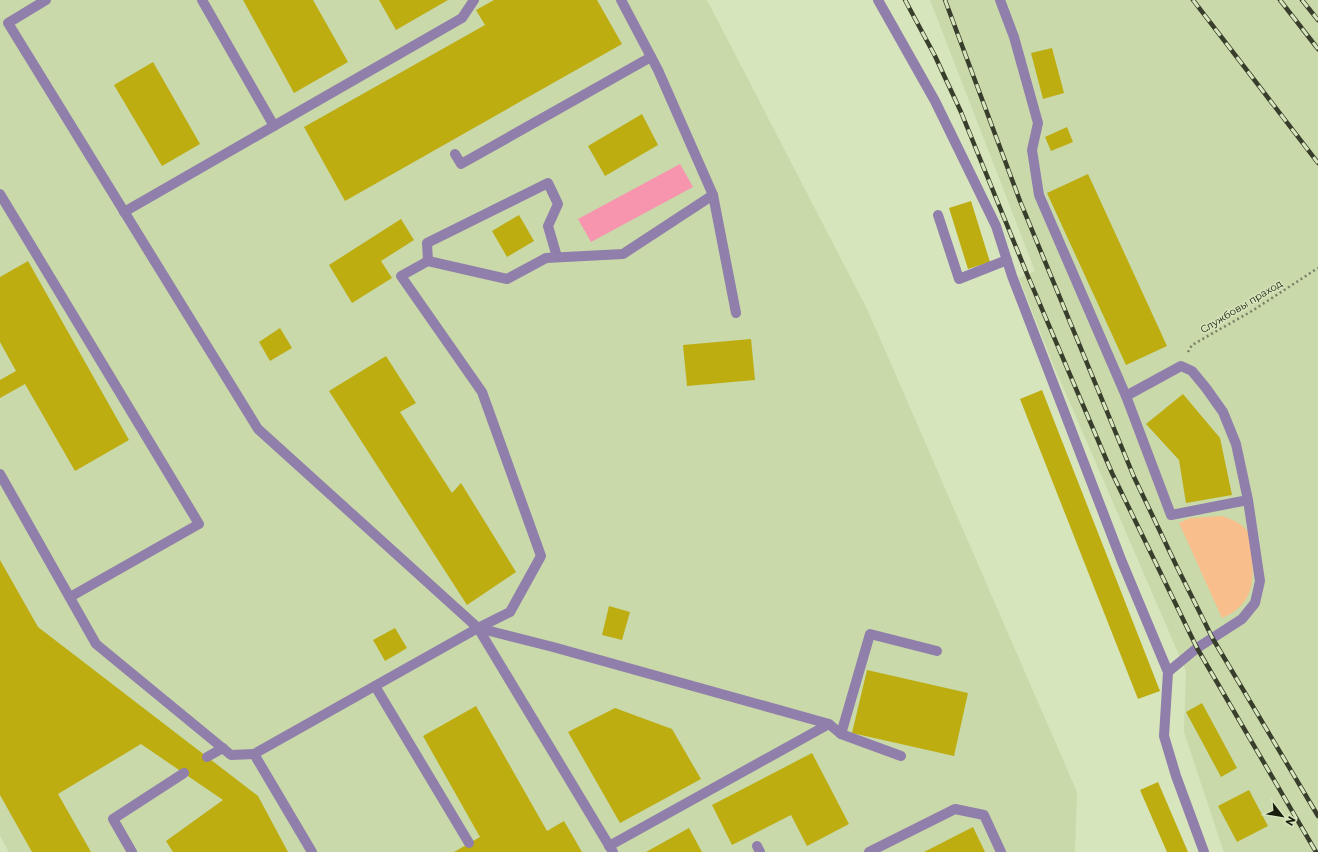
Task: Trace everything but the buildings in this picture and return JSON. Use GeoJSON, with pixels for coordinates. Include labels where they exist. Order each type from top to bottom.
{"type":"FeatureCollection","features":[{"type":"Feature","properties":{"kind":"lane"},"geometry":{"type":"LineString","coordinates":[[46,0],[4,25],[124,212],[258,429],[478,628],[611,849],[829,724]]}},
{"type":"Feature","properties":{"kind":"lane"},"geometry":{"type":"LineString","coordinates":[[202,0],[274,126]]}},
{"type":"Feature","properties":{"kind":"lane"},"geometry":{"type":"LineString","coordinates":[[124,212],[462,18],[474,0]]}},
{"type":"Feature","properties":{"kind":"lane"},"geometry":{"type":"LineString","coordinates":[[622,0],[651,57],[713,195],[736,312]]}},
{"type":"Feature","properties":{"kind":"lane"},"geometry":{"type":"LineString","coordinates":[[878,0],[935,101],[996,226],[1006,260],[1119,555],[1168,672],[1164,736],[1176,776],[1204,852]]}},
{"type":"Feature","properties":{"kind":"lane"},"geometry":{"type":"LineString","coordinates":[[1000,0],[1014,37],[1038,123],[1032,150],[1039,195],[1126,396],[1171,515],[1248,500]]}},
{"type":"Feature","properties":{"kind":"lane"},"geometry":{"type":"LineString","coordinates":[[455,154],[461,164],[651,57]]}},
{"type":"Feature","properties":{"kind":"lane"},"geometry":{"type":"LineString","coordinates":[[428,261],[427,243],[548,183],[558,204],[548,226],[557,257]]}},
{"type":"Feature","properties":{"kind":"lane"},"geometry":{"type":"LineString","coordinates":[[0,194],[199,524],[70,597]]}},
{"type":"Feature","properties":{"kind":"lane"},"geometry":{"type":"LineString","coordinates":[[0,474],[96,644],[231,755],[254,754],[478,628],[510,612],[541,556],[482,392],[401,276],[428,261],[507,279],[546,258],[623,254],[713,195]]}},
{"type":"Feature","properties":{"kind":"lane"},"geometry":{"type":"LineString","coordinates":[[938,215],[959,279],[1006,260]]}},
{"type":"Feature","properties":{"kind":"lane"},"geometry":{"type":"LineString","coordinates":[[1126,396],[1181,366],[1192,371],[1223,412],[1236,444],[1248,500],[1260,581],[1255,603],[1242,619],[1197,648],[1168,672]]}},
{"type":"Feature","properties":{"kind":"lane"},"geometry":{"type":"LineString","coordinates":[[478,628],[553,647],[829,724],[841,734],[901,756]]}},
{"type":"Feature","properties":{"kind":"lane"},"geometry":{"type":"LineString","coordinates":[[841,734],[870,634],[938,651]]}},
{"type":"Feature","properties":{"kind":"lane"},"geometry":{"type":"LineString","coordinates":[[375,686],[469,843]]}},
{"type":"Feature","properties":{"kind":"lane"},"geometry":{"type":"LineString","coordinates":[[207,757],[223,748]]}},
{"type":"Feature","properties":{"kind":"lane"},"geometry":{"type":"LineString","coordinates":[[254,754],[312,852]]}},
{"type":"Feature","properties":{"kind":"lane"},"geometry":{"type":"LineString","coordinates":[[132,852],[113,819],[184,773]]}},
{"type":"Feature","properties":{"kind":"lane"},"geometry":{"type":"LineString","coordinates":[[869,852],[881,849],[955,809],[984,815],[1001,852]]}},
{"type":"Feature","properties":{"kind":"path","name":"Службовы праход"},"geometry":{"type":"LineString","coordinates":[[1181,366],[1192,345],[1252,311],[1318,268]]}},
{"type":"Feature","properties":{"kind":"shaded area"},"geometry":{"type":"Polygon","coordinates":[[[0,0],[707,0],[868,311],[1077,792],[1075,852],[9,852],[0,836],[0,0]]]}},
{"type":"Feature","properties":{"kind":"shaded area"},"geometry":{"type":"Polygon","coordinates":[[[930,0],[1318,0],[1318,852],[1224,852],[1223,850],[1184,732],[1186,671],[1053,364],[1019,278],[1035,271],[930,0]]]}},
{"type":"Feature","properties":{"kind":"shaded area"},"geometry":{"type":"Polygon","coordinates":[[[680,164],[693,187],[591,242],[578,219],[680,164]]]}},
{"type":"Feature","properties":{"kind":"shaded area"},"geometry":{"type":"Polygon","coordinates":[[[1222,516],[1240,524],[1249,534],[1253,571],[1250,590],[1246,599],[1233,613],[1222,618],[1179,523],[1190,518],[1222,516]]]}},
{"type":"Feature","properties":{"kind":"railway"},"geometry":{"type":"LineString","coordinates":[[905,0],[935,56],[961,112],[1027,274],[1112,473],[1197,648],[1316,852]]}},
{"type":"Feature","properties":{"kind":"railway"},"geometry":{"type":"LineString","coordinates":[[945,0],[1020,201],[1134,477],[1213,639],[1318,816]]}},
{"type":"Feature","properties":{"kind":"railway"},"geometry":{"type":"LineString","coordinates":[[1193,0],[1318,163]]}},
{"type":"Feature","properties":{"kind":"railway"},"geometry":{"type":"LineString","coordinates":[[1280,0],[1318,49]]}},
{"type":"Feature","properties":{"kind":"railway"},"geometry":{"type":"LineString","coordinates":[[1302,0],[1318,20]]}}]}
